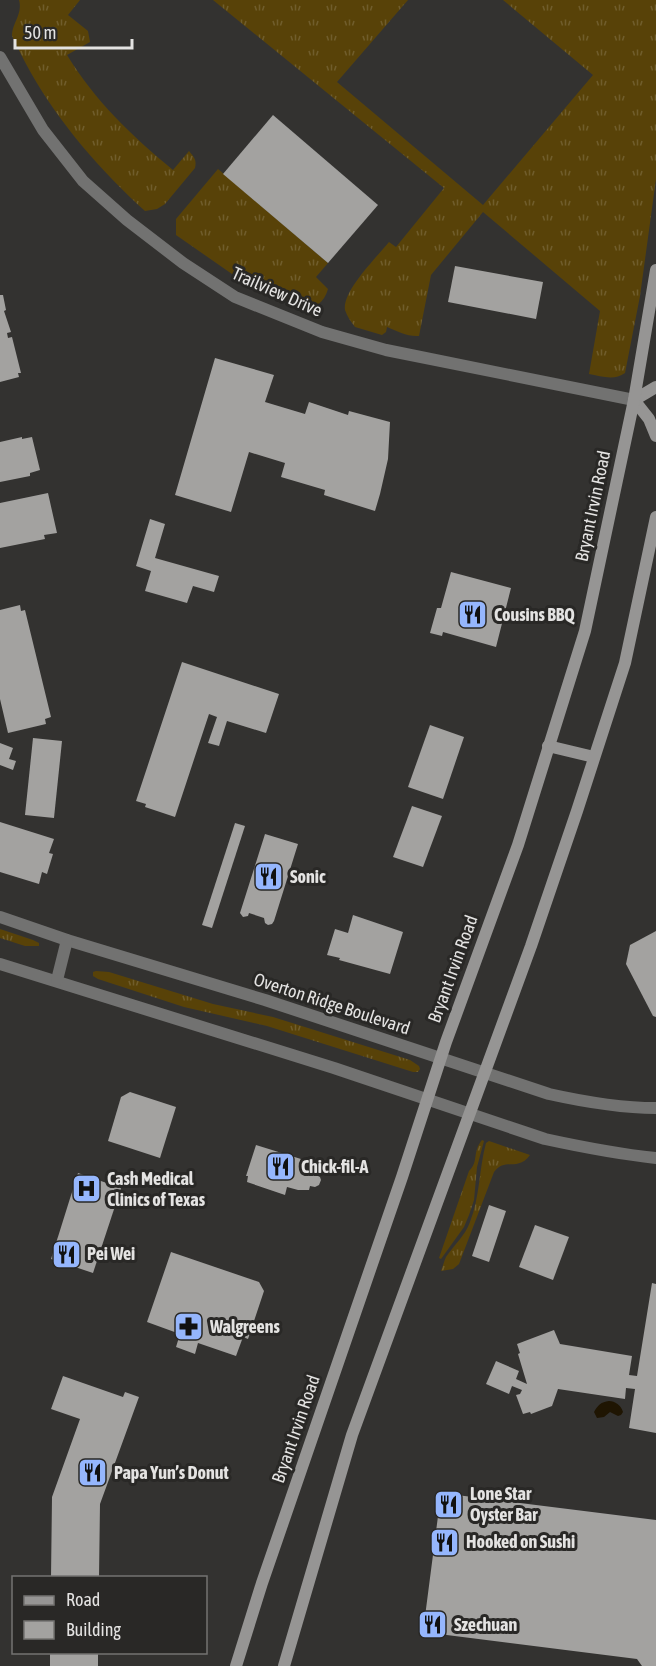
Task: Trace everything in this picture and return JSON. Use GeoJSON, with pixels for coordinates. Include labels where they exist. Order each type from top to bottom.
{"type":"FeatureCollection","features":[{"type":"Feature","properties":{"kind":"main road","name":"Bryant Irvin Road"},"geometry":{"type":"LineString","coordinates":[[236,1666],[266,1572],[402,1177],[440,1058],[518,845],[585,631],[634,400],[656,271]]}},
{"type":"Feature","properties":{"kind":"main road"},"geometry":{"type":"LineString","coordinates":[[656,387],[634,400],[649,419],[656,436]]}},
{"type":"Feature","properties":{"kind":"main road"},"geometry":{"type":"LineString","coordinates":[[284,1666],[352,1435],[531,946],[625,663],[656,517]]}},
{"type":"Feature","properties":{"kind":"main road"},"geometry":{"type":"LineString","coordinates":[[548,746],[594,758]]}},
{"type":"Feature","properties":{"kind":"street","name":"Trailview Drive"},"geometry":{"type":"LineString","coordinates":[[0,57],[43,130],[83,181],[174,257],[235,297],[322,332],[386,350],[634,400]]}},
{"type":"Feature","properties":{"kind":"street","name":"Overton Ridge Boulevard"},"geometry":{"type":"LineString","coordinates":[[0,917],[265,1000],[549,1094],[591,1104],[626,1108],[656,1108]]}},
{"type":"Feature","properties":{"kind":"street"},"geometry":{"type":"LineString","coordinates":[[57,980],[68,940]]}},
{"type":"Feature","properties":{"kind":"street"},"geometry":{"type":"LineString","coordinates":[[0,964],[57,980],[469,1112],[545,1139],[626,1155],[656,1158]]}},
{"type":"Feature","properties":{"kind":"green space"},"geometry":{"type":"Polygon","coordinates":[[[19,0],[80,0],[68,15],[88,31],[90,42],[67,55],[78,72],[115,117],[173,170],[189,151],[192,155],[195,168],[165,204],[157,209],[145,211],[97,163],[68,129],[42,92],[12,36],[20,10],[19,0]]]}},
{"type":"Feature","properties":{"kind":"green space"},"geometry":{"type":"Polygon","coordinates":[[[213,0],[408,0],[337,82],[483,205],[593,75],[503,0],[656,0],[656,179],[640,296],[625,373],[612,377],[589,374],[600,311],[483,212],[431,275],[419,336],[407,335],[387,327],[386,332],[382,335],[355,327],[345,310],[354,284],[389,242],[396,247],[444,188],[213,0]]]}},
{"type":"Feature","properties":{"kind":"green space"},"geometry":{"type":"Polygon","coordinates":[[[218,169],[328,263],[316,277],[328,289],[319,304],[303,310],[232,274],[176,235],[176,219],[218,169]]]}},
{"type":"Feature","properties":{"kind":"green space"},"geometry":{"type":"Polygon","coordinates":[[[0,929],[33,940],[39,943],[39,946],[25,946],[0,938],[0,929]]]}},
{"type":"Feature","properties":{"kind":"green space"},"geometry":{"type":"Polygon","coordinates":[[[93,972],[109,972],[213,1004],[273,1017],[410,1060],[420,1069],[418,1072],[413,1072],[267,1026],[184,1007],[98,979],[93,976],[93,972]]]}},
{"type":"Feature","properties":{"kind":"green space"},"geometry":{"type":"Polygon","coordinates":[[[482,1140],[484,1141],[477,1167],[474,1200],[469,1215],[464,1227],[441,1259],[439,1258],[482,1140]]]}},
{"type":"Feature","properties":{"kind":"green space"},"geometry":{"type":"Polygon","coordinates":[[[489,1141],[530,1155],[521,1163],[503,1165],[494,1172],[459,1264],[453,1269],[441,1271],[446,1257],[470,1222],[476,1203],[486,1143],[489,1141]]]}},
{"type":"Feature","properties":{"kind":"shaded area"},"geometry":{"type":"Polygon","coordinates":[[[609,1401],[619,1405],[623,1412],[621,1415],[610,1412],[604,1417],[597,1418],[594,1412],[597,1407],[609,1401]]]}},
{"type":"Feature","properties":{"kind":"building"},"geometry":{"type":"Polygon","coordinates":[[[273,115],[378,205],[328,263],[223,174],[273,115]]]}},
{"type":"Feature","properties":{"kind":"building"},"geometry":{"type":"Polygon","coordinates":[[[455,266],[543,282],[536,319],[448,302],[455,266]]]}},
{"type":"Feature","properties":{"kind":"building"},"geometry":{"type":"Polygon","coordinates":[[[0,295],[3,295],[6,310],[4,311],[11,332],[7,333],[8,338],[12,337],[21,373],[18,373],[19,377],[0,382],[0,295]]]}},
{"type":"Feature","properties":{"kind":"building"},"geometry":{"type":"Polygon","coordinates":[[[215,358],[274,375],[265,402],[305,414],[309,402],[348,415],[349,411],[390,422],[388,459],[375,511],[324,495],[325,490],[281,477],[285,463],[249,452],[231,512],[175,495],[215,358]]]}},
{"type":"Feature","properties":{"kind":"building"},"geometry":{"type":"Polygon","coordinates":[[[22,437],[22,439],[32,437],[40,470],[30,473],[30,476],[0,482],[0,442],[22,437]]]}},
{"type":"Feature","properties":{"kind":"building"},"geometry":{"type":"Polygon","coordinates":[[[48,493],[57,533],[44,535],[45,539],[0,548],[0,503],[48,493]]]}},
{"type":"Feature","properties":{"kind":"building"},"geometry":{"type":"Polygon","coordinates":[[[150,519],[165,524],[155,558],[219,576],[214,592],[193,586],[187,603],[145,591],[151,571],[136,566],[150,519]]]}},
{"type":"Feature","properties":{"kind":"building"},"geometry":{"type":"Polygon","coordinates":[[[451,572],[511,588],[496,647],[443,632],[442,636],[430,633],[437,608],[441,608],[451,572]]]}},
{"type":"Feature","properties":{"kind":"building"},"geometry":{"type":"Polygon","coordinates":[[[20,605],[21,611],[25,610],[51,717],[45,719],[46,724],[8,733],[0,699],[0,610],[20,605]]]}},
{"type":"Feature","properties":{"kind":"building"},"geometry":{"type":"Polygon","coordinates":[[[182,662],[279,694],[266,733],[227,721],[219,746],[208,743],[217,717],[209,714],[175,817],[145,807],[146,804],[136,801],[182,662]]]}},
{"type":"Feature","properties":{"kind":"building"},"geometry":{"type":"Polygon","coordinates":[[[430,725],[464,737],[443,799],[408,787],[430,725]]]}},
{"type":"Feature","properties":{"kind":"building"},"geometry":{"type":"Polygon","coordinates":[[[33,738],[62,741],[54,818],[25,815],[33,738]]]}},
{"type":"Feature","properties":{"kind":"building"},"geometry":{"type":"Polygon","coordinates":[[[0,743],[13,748],[9,759],[16,761],[13,770],[0,765],[0,743]]]}},
{"type":"Feature","properties":{"kind":"building"},"geometry":{"type":"Polygon","coordinates":[[[412,806],[442,816],[423,867],[393,857],[412,806]]]}},
{"type":"Feature","properties":{"kind":"building"},"geometry":{"type":"Polygon","coordinates":[[[0,822],[54,839],[49,853],[53,854],[47,874],[42,872],[39,884],[0,872],[0,822]]]}},
{"type":"Feature","properties":{"kind":"building"},"geometry":{"type":"Polygon","coordinates":[[[235,823],[245,826],[212,928],[202,925],[235,823]]]}},
{"type":"Feature","properties":{"kind":"building","name":"Sonic"},"geometry":{"type":"Polygon","coordinates":[[[265,834],[298,844],[274,921],[268,925],[264,918],[249,913],[248,916],[243,917],[240,913],[265,834]]]}},
{"type":"Feature","properties":{"kind":"building"},"geometry":{"type":"Polygon","coordinates":[[[353,915],[403,932],[390,974],[327,955],[335,929],[348,933],[353,915]]]}},
{"type":"Feature","properties":{"kind":"building"},"geometry":{"type":"Polygon","coordinates":[[[656,931],[656,1017],[653,1016],[626,964],[630,945],[656,931]]]}},
{"type":"Feature","properties":{"kind":"building"},"geometry":{"type":"Polygon","coordinates":[[[130,1092],[176,1107],[160,1158],[108,1141],[121,1097],[130,1092]]]}},
{"type":"Feature","properties":{"kind":"building","name":"Chick-fil-A"},"geometry":{"type":"Polygon","coordinates":[[[256,1145],[301,1159],[300,1162],[315,1170],[314,1174],[320,1177],[319,1185],[310,1186],[309,1190],[287,1187],[285,1195],[247,1182],[248,1176],[246,1176],[256,1145]]]}},
{"type":"Feature","properties":{"kind":"building"},"geometry":{"type":"Polygon","coordinates":[[[78,1173],[121,1188],[93,1273],[51,1259],[78,1173]]]}},
{"type":"Feature","properties":{"kind":"building"},"geometry":{"type":"Polygon","coordinates":[[[489,1205],[506,1211],[489,1262],[472,1256],[489,1205]]]}},
{"type":"Feature","properties":{"kind":"building"},"geometry":{"type":"Polygon","coordinates":[[[535,1225],[569,1237],[553,1280],[519,1267],[535,1225]]]}},
{"type":"Feature","properties":{"kind":"building","name":"Walgreens"},"geometry":{"type":"Polygon","coordinates":[[[171,1252],[259,1282],[264,1291],[248,1339],[243,1337],[236,1356],[198,1343],[195,1354],[176,1347],[180,1334],[147,1322],[171,1252]]]}},
{"type":"Feature","properties":{"kind":"building"},"geometry":{"type":"Polygon","coordinates":[[[652,1283],[656,1284],[656,1433],[629,1428],[635,1389],[626,1388],[625,1399],[558,1389],[552,1406],[531,1414],[530,1412],[523,1414],[516,1395],[522,1390],[512,1386],[509,1394],[486,1384],[496,1361],[519,1371],[516,1379],[527,1384],[517,1344],[554,1330],[560,1344],[632,1356],[629,1375],[637,1376],[652,1283]]]}},
{"type":"Feature","properties":{"kind":"building"},"geometry":{"type":"Polygon","coordinates":[[[63,1376],[123,1397],[125,1392],[139,1397],[100,1504],[99,1576],[51,1576],[52,1497],[80,1419],[51,1409],[63,1376]]]}},
{"type":"Feature","properties":{"kind":"building"},"geometry":{"type":"Polygon","coordinates":[[[441,1493],[656,1520],[656,1666],[642,1666],[637,1659],[423,1632],[441,1493]]]}},
{"type":"Feature","properties":{"kind":"building"},"geometry":{"type":"Polygon","coordinates":[[[50,1654],[98,1654],[98,1666],[50,1666],[50,1654]]]}},
{"type":"Feature","properties":{"kind":"place","name":"Cousins BBQ"},"geometry":{"type":"Point","coordinates":[473,615]}},
{"type":"Feature","properties":{"kind":"place","name":"Sonic"},"geometry":{"type":"Point","coordinates":[269,877]}},
{"type":"Feature","properties":{"kind":"place","name":"Chick-fil-A"},"geometry":{"type":"Point","coordinates":[280,1167]}},
{"type":"Feature","properties":{"kind":"place","name":"Cash Medical Clinics of Texas"},"geometry":{"type":"Point","coordinates":[86,1189]}},
{"type":"Feature","properties":{"kind":"place","name":"Pei Wei"},"geometry":{"type":"Point","coordinates":[66,1254]}},
{"type":"Feature","properties":{"kind":"place","name":"Walgreens"},"geometry":{"type":"Point","coordinates":[189,1327]}},
{"type":"Feature","properties":{"kind":"place","name":"Papa Yun’s Donut"},"geometry":{"type":"Point","coordinates":[93,1473]}},
{"type":"Feature","properties":{"kind":"place","name":"Lone Star Oyster Bar"},"geometry":{"type":"Point","coordinates":[449,1504]}},
{"type":"Feature","properties":{"kind":"place","name":"Hooked on Sushi"},"geometry":{"type":"Point","coordinates":[445,1542]}},
{"type":"Feature","properties":{"kind":"place","name":"Szechuan"},"geometry":{"type":"Point","coordinates":[433,1625]}}]}
